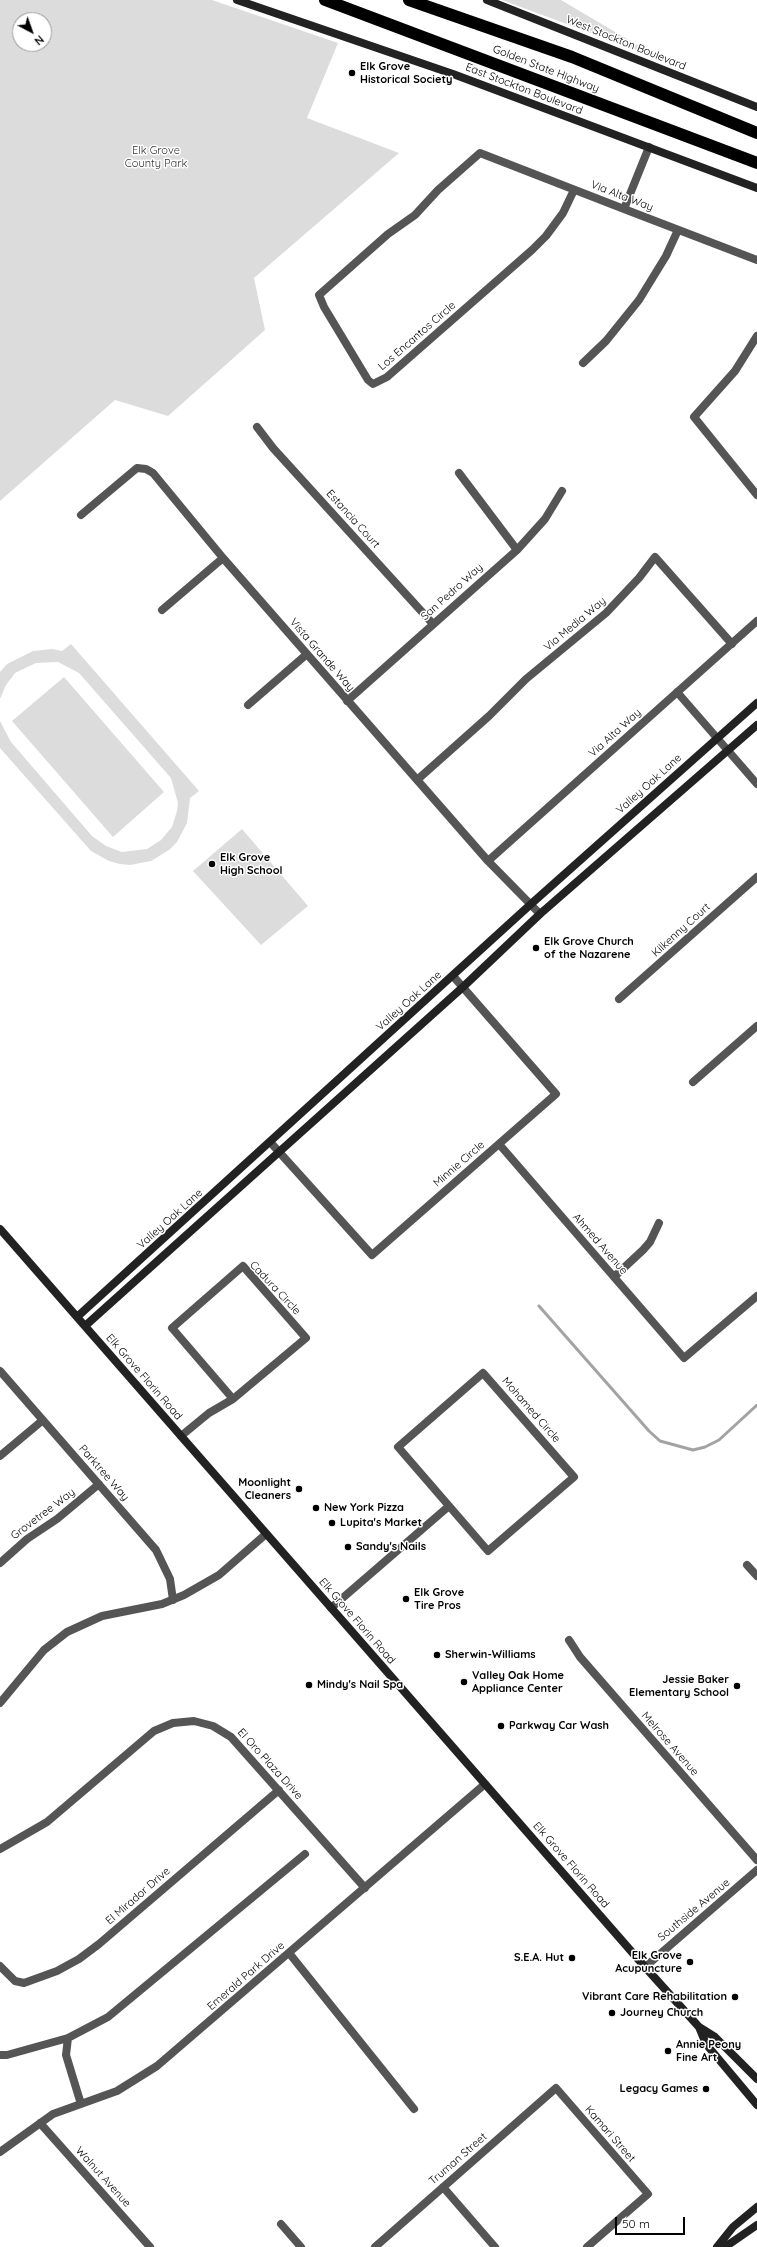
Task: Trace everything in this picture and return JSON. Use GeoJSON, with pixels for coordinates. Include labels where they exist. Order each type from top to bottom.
{"type":"FeatureCollection","features":[{"type":"Feature","properties":{"kind":"highway","name":"Golden State Highway"},"geometry":{"type":"LineString","coordinates":[[325,0],[757,163]]}},
{"type":"Feature","properties":{"kind":"highway","name":"Golden State Highway"},"geometry":{"type":"LineString","coordinates":[[409,0],[572,57],[757,133]]}},
{"type":"Feature","properties":{"kind":"street","name":"East Stockton Boulevard"},"geometry":{"type":"LineString","coordinates":[[236,0],[453,74],[757,188]]}},
{"type":"Feature","properties":{"kind":"street","name":"West Stockton Boulevard"},"geometry":{"type":"LineString","coordinates":[[487,0],[757,107]]}},
{"type":"Feature","properties":{"kind":"street"},"geometry":{"type":"LineString","coordinates":[[624,209],[649,147]]}},
{"type":"Feature","properties":{"kind":"street","name":"Via Alta Way"},"geometry":{"type":"LineString","coordinates":[[480,153],[757,260]]}},
{"type":"Feature","properties":{"kind":"street","name":"Los Encantos Circle"},"geometry":{"type":"LineString","coordinates":[[480,153],[438,190],[415,215],[388,234],[319,295],[324,307],[364,375],[373,384],[387,377],[532,250],[546,236],[563,213],[574,190]]}},
{"type":"Feature","properties":{"kind":"street"},"geometry":{"type":"LineString","coordinates":[[584,363],[606,341],[639,300],[666,256],[678,230]]}},
{"type":"Feature","properties":{"kind":"street"},"geometry":{"type":"LineString","coordinates":[[757,336],[735,371],[694,417],[757,495]]}},
{"type":"Feature","properties":{"kind":"street","name":"Estancia Court"},"geometry":{"type":"LineString","coordinates":[[257,428],[273,448],[433,624]]}},
{"type":"Feature","properties":{"kind":"street","name":"Vista Grande Way"},"geometry":{"type":"LineString","coordinates":[[81,515],[126,475],[138,468],[146,469],[153,473],[223,558],[347,701],[488,861],[540,914]]}},
{"type":"Feature","properties":{"kind":"street"},"geometry":{"type":"LineString","coordinates":[[459,473],[517,550]]}},
{"type":"Feature","properties":{"kind":"street","name":"San Pedro Way"},"geometry":{"type":"LineString","coordinates":[[347,701],[517,550],[545,519],[562,491]]}},
{"type":"Feature","properties":{"kind":"street","name":"Via Media Way"},"geometry":{"type":"LineString","coordinates":[[417,780],[489,716],[526,679],[606,614],[639,578],[655,557],[732,644]]}},
{"type":"Feature","properties":{"kind":"street"},"geometry":{"type":"LineString","coordinates":[[162,610],[223,558]]}},
{"type":"Feature","properties":{"kind":"street","name":"Via Alta Way"},"geometry":{"type":"LineString","coordinates":[[488,861],[757,621]]}},
{"type":"Feature","properties":{"kind":"street"},"geometry":{"type":"LineString","coordinates":[[248,705],[307,654]]}},
{"type":"Feature","properties":{"kind":"street"},"geometry":{"type":"LineString","coordinates":[[677,692],[716,739],[757,784]]}},
{"type":"Feature","properties":{"kind":"street","name":"Valley Oak Lane"},"geometry":{"type":"LineString","coordinates":[[77,1317],[271,1143],[531,904],[757,703]]}},
{"type":"Feature","properties":{"kind":"street","name":"Valley Oak Lane"},"geometry":{"type":"LineString","coordinates":[[85,1326],[463,987],[540,914],[757,725]]}},
{"type":"Feature","properties":{"kind":"street","name":"Kilkenny Court"},"geometry":{"type":"LineString","coordinates":[[619,999],[757,877]]}},
{"type":"Feature","properties":{"kind":"street","name":"Minnie Circle"},"geometry":{"type":"LineString","coordinates":[[271,1143],[372,1255],[556,1094],[453,976]]}},
{"type":"Feature","properties":{"kind":"street"},"geometry":{"type":"LineString","coordinates":[[693,1082],[757,1026]]}},
{"type":"Feature","properties":{"kind":"street","name":"Ahmed Avenue"},"geometry":{"type":"LineString","coordinates":[[499,1144],[684,1358],[757,1296]]}},
{"type":"Feature","properties":{"kind":"street"},"geometry":{"type":"LineString","coordinates":[[614,1277],[650,1242],[659,1223]]}},
{"type":"Feature","properties":{"kind":"street","name":"Elk Grove Florin Road"},"geometry":{"type":"LineString","coordinates":[[0,1229],[645,1967],[699,2027],[715,2037],[757,2079]]}},
{"type":"Feature","properties":{"kind":"street","name":"Cadura Circle"},"geometry":{"type":"LineString","coordinates":[[181,1436],[209,1413],[233,1399],[306,1338],[243,1266],[172,1328],[233,1399]]}},
{"type":"Feature","properties":{"kind":"street","name":"Parktree Way"},"geometry":{"type":"LineString","coordinates":[[0,1371],[156,1550],[170,1579],[173,1600]]}},
{"type":"Feature","properties":{"kind":"street","name":"Mohamed Circle"},"geometry":{"type":"LineString","coordinates":[[484,1373],[574,1477],[488,1551],[449,1506],[398,1447],[484,1373]]}},
{"type":"Feature","properties":{"kind":"street"},"geometry":{"type":"LineString","coordinates":[[0,1456],[43,1420]]}},
{"type":"Feature","properties":{"kind":"street","name":"Grovetree Way"},"geometry":{"type":"LineString","coordinates":[[0,1563],[27,1539],[57,1519],[99,1484]]}},
{"type":"Feature","properties":{"kind":"street"},"geometry":{"type":"LineString","coordinates":[[331,1608],[449,1506]]}},
{"type":"Feature","properties":{"kind":"street"},"geometry":{"type":"LineString","coordinates":[[0,1703],[44,1650],[67,1632],[102,1616],[143,1608],[173,1600],[202,1586],[219,1575],[266,1534]]}},
{"type":"Feature","properties":{"kind":"street"},"geometry":{"type":"LineString","coordinates":[[747,1565],[757,1576]]}},
{"type":"Feature","properties":{"kind":"street","name":"Melrose Avenue"},"geometry":{"type":"LineString","coordinates":[[569,1640],[580,1658],[757,1860]]}},
{"type":"Feature","properties":{"kind":"street","name":"El Oro Plaza Drive"},"geometry":{"type":"LineString","coordinates":[[0,1849],[47,1822],[154,1731],[173,1723],[194,1721],[223,1731],[238,1744],[365,1888]]}},
{"type":"Feature","properties":{"kind":"street","name":"Emerald Park Drive"},"geometry":{"type":"LineString","coordinates":[[0,2152],[62,2109],[81,2104],[116,2091],[156,2066],[485,1784]]}},
{"type":"Feature","properties":{"kind":"street","name":"El Mirador Drive"},"geometry":{"type":"LineString","coordinates":[[0,1966],[15,1981],[24,1983],[52,1974],[79,1959],[279,1790]]}},
{"type":"Feature","properties":{"kind":"street"},"geometry":{"type":"LineString","coordinates":[[0,2055],[8,2056],[68,2038],[108,2017],[305,1854]]}},
{"type":"Feature","properties":{"kind":"street","name":"Southside Avenue"},"geometry":{"type":"LineString","coordinates":[[645,1967],[757,1870]]}},
{"type":"Feature","properties":{"kind":"street"},"geometry":{"type":"LineString","coordinates":[[289,1953],[414,2110]]}},
{"type":"Feature","properties":{"kind":"street","name":"Elk Grove Florin Road"},"geometry":{"type":"LineString","coordinates":[[699,2027],[706,2044],[757,2105]]}},
{"type":"Feature","properties":{"kind":"street"},"geometry":{"type":"LineString","coordinates":[[68,2038],[66,2055],[81,2104]]}},
{"type":"Feature","properties":{"kind":"street","name":"Truman Street"},"geometry":{"type":"LineString","coordinates":[[375,2247],[556,2088]]}},
{"type":"Feature","properties":{"kind":"street","name":"Kamari Street"},"geometry":{"type":"LineString","coordinates":[[556,2088],[648,2194],[588,2247]]}},
{"type":"Feature","properties":{"kind":"street","name":"Walnut Avenue"},"geometry":{"type":"LineString","coordinates":[[40,2123],[150,2247]]}},
{"type":"Feature","properties":{"kind":"street"},"geometry":{"type":"LineString","coordinates":[[443,2187],[495,2247]]}},
{"type":"Feature","properties":{"kind":"street"},"geometry":{"type":"LineString","coordinates":[[717,2247],[734,2227],[757,2207]]}},
{"type":"Feature","properties":{"kind":"street"},"geometry":{"type":"LineString","coordinates":[[281,2224],[302,2247]]}},
{"type":"Feature","properties":{"kind":"street"},"geometry":{"type":"LineString","coordinates":[[725,2247],[757,2225]]}},
{"type":"Feature","properties":{"kind":"green space","name":"Elk Grove County Park"},"geometry":{"type":"Polygon","coordinates":[[[0,0],[212,0],[338,43],[307,118],[399,153],[254,278],[265,330],[168,416],[115,400],[0,501],[0,0]]]}},
{"type":"Feature","properties":{"kind":"green space"},"geometry":{"type":"Polygon","coordinates":[[[502,0],[561,0],[661,59],[502,0]]]}},
{"type":"Feature","properties":{"kind":"green space"},"geometry":{"type":"Polygon","coordinates":[[[71,644],[199,791],[190,798],[187,823],[177,842],[169,850],[151,861],[130,865],[120,864],[109,861],[91,851],[0,748],[0,721],[11,742],[92,836],[106,846],[122,852],[147,849],[161,840],[172,827],[178,803],[171,778],[79,673],[58,662],[36,663],[15,673],[6,685],[0,699],[0,672],[7,664],[33,651],[52,649],[62,651],[71,644]]]}},
{"type":"Feature","properties":{"kind":"green space"},"geometry":{"type":"Polygon","coordinates":[[[64,677],[164,792],[113,837],[12,721],[64,677]]]}},
{"type":"Feature","properties":{"kind":"green space"},"geometry":{"type":"Polygon","coordinates":[[[242,829],[308,906],[261,945],[193,871],[242,829]]]}},
{"type":"Feature","properties":{"kind":"waterway"},"geometry":{"type":"LineString","coordinates":[[539,1306],[649,1431],[660,1441],[693,1450],[705,1447],[719,1440],[757,1405]]}},
{"type":"Feature","properties":{"kind":"place","name":"Elk Grove Historical Society"},"geometry":{"type":"Point","coordinates":[352,73]}},
{"type":"Feature","properties":{"kind":"place","name":"Elk Grove High School"},"geometry":{"type":"Point","coordinates":[212,864]}},
{"type":"Feature","properties":{"kind":"place","name":"Elk Grove Church of the Nazarene"},"geometry":{"type":"Point","coordinates":[536,948]}},
{"type":"Feature","properties":{"kind":"place","name":"Moonlight Cleaners"},"geometry":{"type":"Point","coordinates":[299,1489]}},
{"type":"Feature","properties":{"kind":"place","name":"New York Pizza"},"geometry":{"type":"Point","coordinates":[316,1508]}},
{"type":"Feature","properties":{"kind":"place","name":"Lupita's Market"},"geometry":{"type":"Point","coordinates":[332,1523]}},
{"type":"Feature","properties":{"kind":"place","name":"Sandy's Nails"},"geometry":{"type":"Point","coordinates":[348,1547]}},
{"type":"Feature","properties":{"kind":"place","name":"Elk Grove Tire Pros"},"geometry":{"type":"Point","coordinates":[406,1599]}},
{"type":"Feature","properties":{"kind":"place","name":"Sherwin-Williams"},"geometry":{"type":"Point","coordinates":[437,1655]}},
{"type":"Feature","properties":{"kind":"place","name":"Valley Oak Home Appliance Center"},"geometry":{"type":"Point","coordinates":[464,1682]}},
{"type":"Feature","properties":{"kind":"place","name":"Mindy's Nail Spa"},"geometry":{"type":"Point","coordinates":[309,1685]}},
{"type":"Feature","properties":{"kind":"place","name":"Jessie Baker Elementary School"},"geometry":{"type":"Point","coordinates":[737,1686]}},
{"type":"Feature","properties":{"kind":"place","name":"Parkway Car Wash"},"geometry":{"type":"Point","coordinates":[501,1726]}},
{"type":"Feature","properties":{"kind":"place","name":"S.E.A. Hut"},"geometry":{"type":"Point","coordinates":[572,1958]}},
{"type":"Feature","properties":{"kind":"place","name":"Elk Grove Acupuncture"},"geometry":{"type":"Point","coordinates":[690,1962]}},
{"type":"Feature","properties":{"kind":"place","name":"Vibrant Care Rehabilitation"},"geometry":{"type":"Point","coordinates":[735,1997]}},
{"type":"Feature","properties":{"kind":"place","name":"Journey Church"},"geometry":{"type":"Point","coordinates":[612,2013]}},
{"type":"Feature","properties":{"kind":"place","name":"Annie Peony Fine Art"},"geometry":{"type":"Point","coordinates":[668,2051]}},
{"type":"Feature","properties":{"kind":"place","name":"Legacy Games"},"geometry":{"type":"Point","coordinates":[706,2089]}}]}
